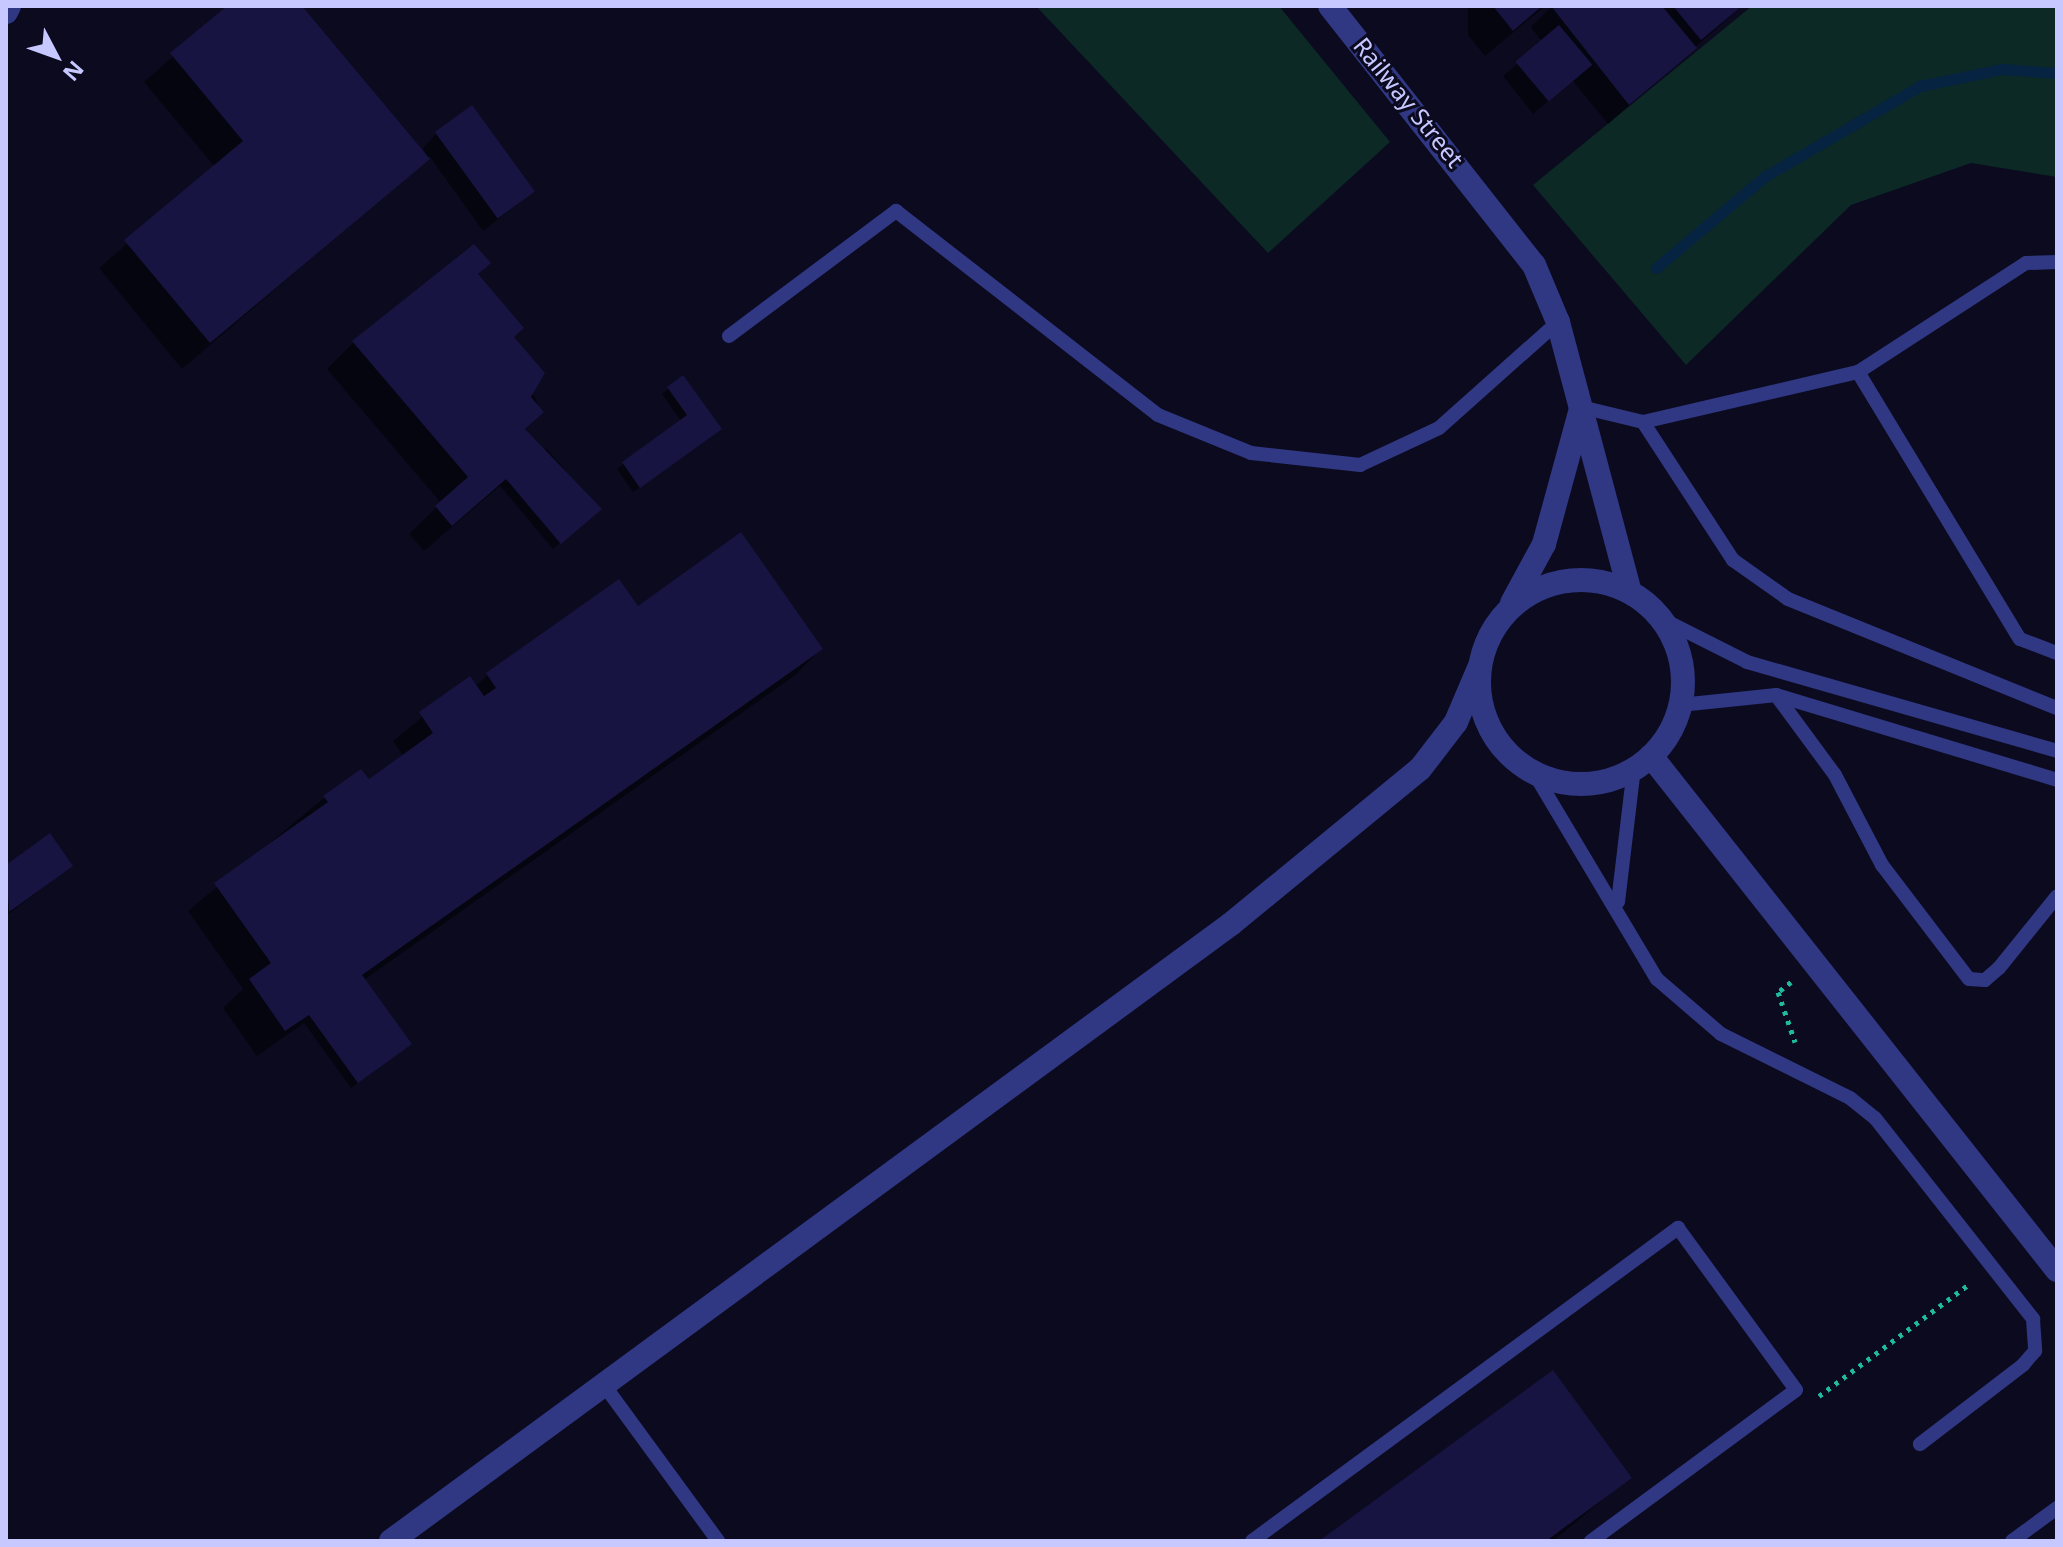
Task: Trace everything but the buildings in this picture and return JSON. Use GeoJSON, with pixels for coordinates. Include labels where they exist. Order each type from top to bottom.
{"type":"FeatureCollection","features":[{"type":"Feature","properties":{"kind":"street"},"geometry":{"type":"LineString","coordinates":[[6,12],[9,6]]}},
{"type":"Feature","properties":{"kind":"street","name":"Railway Street"},"geometry":{"type":"LineString","coordinates":[[1330,6],[1487,197],[1534,265],[1558,322],[1630,592]]}},
{"type":"Feature","properties":{"kind":"street"},"geometry":{"type":"LineString","coordinates":[[391,1541],[1352,826],[1420,769],[1456,722],[1479,668],[1544,544],[1581,407]]}},
{"type":"Feature","properties":{"kind":"street"},"geometry":{"type":"LineString","coordinates":[[1479,668],[1490,730],[1534,773],[1595,783],[1643,762],[1680,705],[1679,651],[1662,619],[1630,592],[1566,581],[1508,610]]}},
{"type":"Feature","properties":{"kind":"street"},"geometry":{"type":"LineString","coordinates":[[1643,762],[2057,1270]]}},
{"type":"Feature","properties":{"kind":"lane"},"geometry":{"type":"LineString","coordinates":[[729,336],[896,211],[1158,415],[1251,453],[1360,465],[1439,428],[1558,322]]}},
{"type":"Feature","properties":{"kind":"lane"},"geometry":{"type":"LineString","coordinates":[[1581,407],[1643,422],[1858,372],[2026,263],[2057,262]]}},
{"type":"Feature","properties":{"kind":"lane"},"geometry":{"type":"LineString","coordinates":[[1858,372],[2020,639],[2057,653]]}},
{"type":"Feature","properties":{"kind":"lane"},"geometry":{"type":"LineString","coordinates":[[1643,422],[1733,560],[1788,599],[2057,708]]}},
{"type":"Feature","properties":{"kind":"lane"},"geometry":{"type":"LineString","coordinates":[[1662,619],[1747,662],[2057,751]]}},
{"type":"Feature","properties":{"kind":"lane"},"geometry":{"type":"LineString","coordinates":[[1776,695],[1835,775],[1882,865],[1969,979],[1985,980],[1999,968],[2057,896]]}},
{"type":"Feature","properties":{"kind":"lane"},"geometry":{"type":"LineString","coordinates":[[1680,705],[1776,695],[2057,780]]}},
{"type":"Feature","properties":{"kind":"lane"},"geometry":{"type":"LineString","coordinates":[[1618,902],[1643,762]]}},
{"type":"Feature","properties":{"kind":"lane"},"geometry":{"type":"LineString","coordinates":[[1534,773],[1618,902],[1657,979],[1689,1010],[1875,1118],[2033,1319],[2035,1351],[2023,1365],[1920,1444]]}},
{"type":"Feature","properties":{"kind":"lane"},"geometry":{"type":"LineString","coordinates":[[1252,1541],[1678,1228],[1796,1390],[1591,1541]]}},
{"type":"Feature","properties":{"kind":"lane"},"geometry":{"type":"LineString","coordinates":[[604,1385],[718,1541]]}},
{"type":"Feature","properties":{"kind":"lane"},"geometry":{"type":"LineString","coordinates":[[2012,1541],[2057,1508]]}},
{"type":"Feature","properties":{"kind":"lane"},"geometry":{"type":"LineString","coordinates":[[416,1541],[427,1515]]}},
{"type":"Feature","properties":{"kind":"path"},"geometry":{"type":"LineString","coordinates":[[1796,978],[1778,992],[1794,1042],[1802,1045],[1798,1054]]}},
{"type":"Feature","properties":{"kind":"green space"},"geometry":{"type":"Polygon","coordinates":[[[1036,6],[1279,6],[1390,142],[1268,253],[1036,6]]]}},
{"type":"Feature","properties":{"kind":"green space"},"geometry":{"type":"Polygon","coordinates":[[[1752,6],[2057,6],[2057,177],[1971,163],[1851,205],[1686,365],[1533,185],[1752,6]]]}},
{"type":"Feature","properties":{"kind":"waterway"},"geometry":{"type":"LineString","coordinates":[[1656,268],[1764,177],[1920,86],[2002,69],[2057,73]]}}]}
